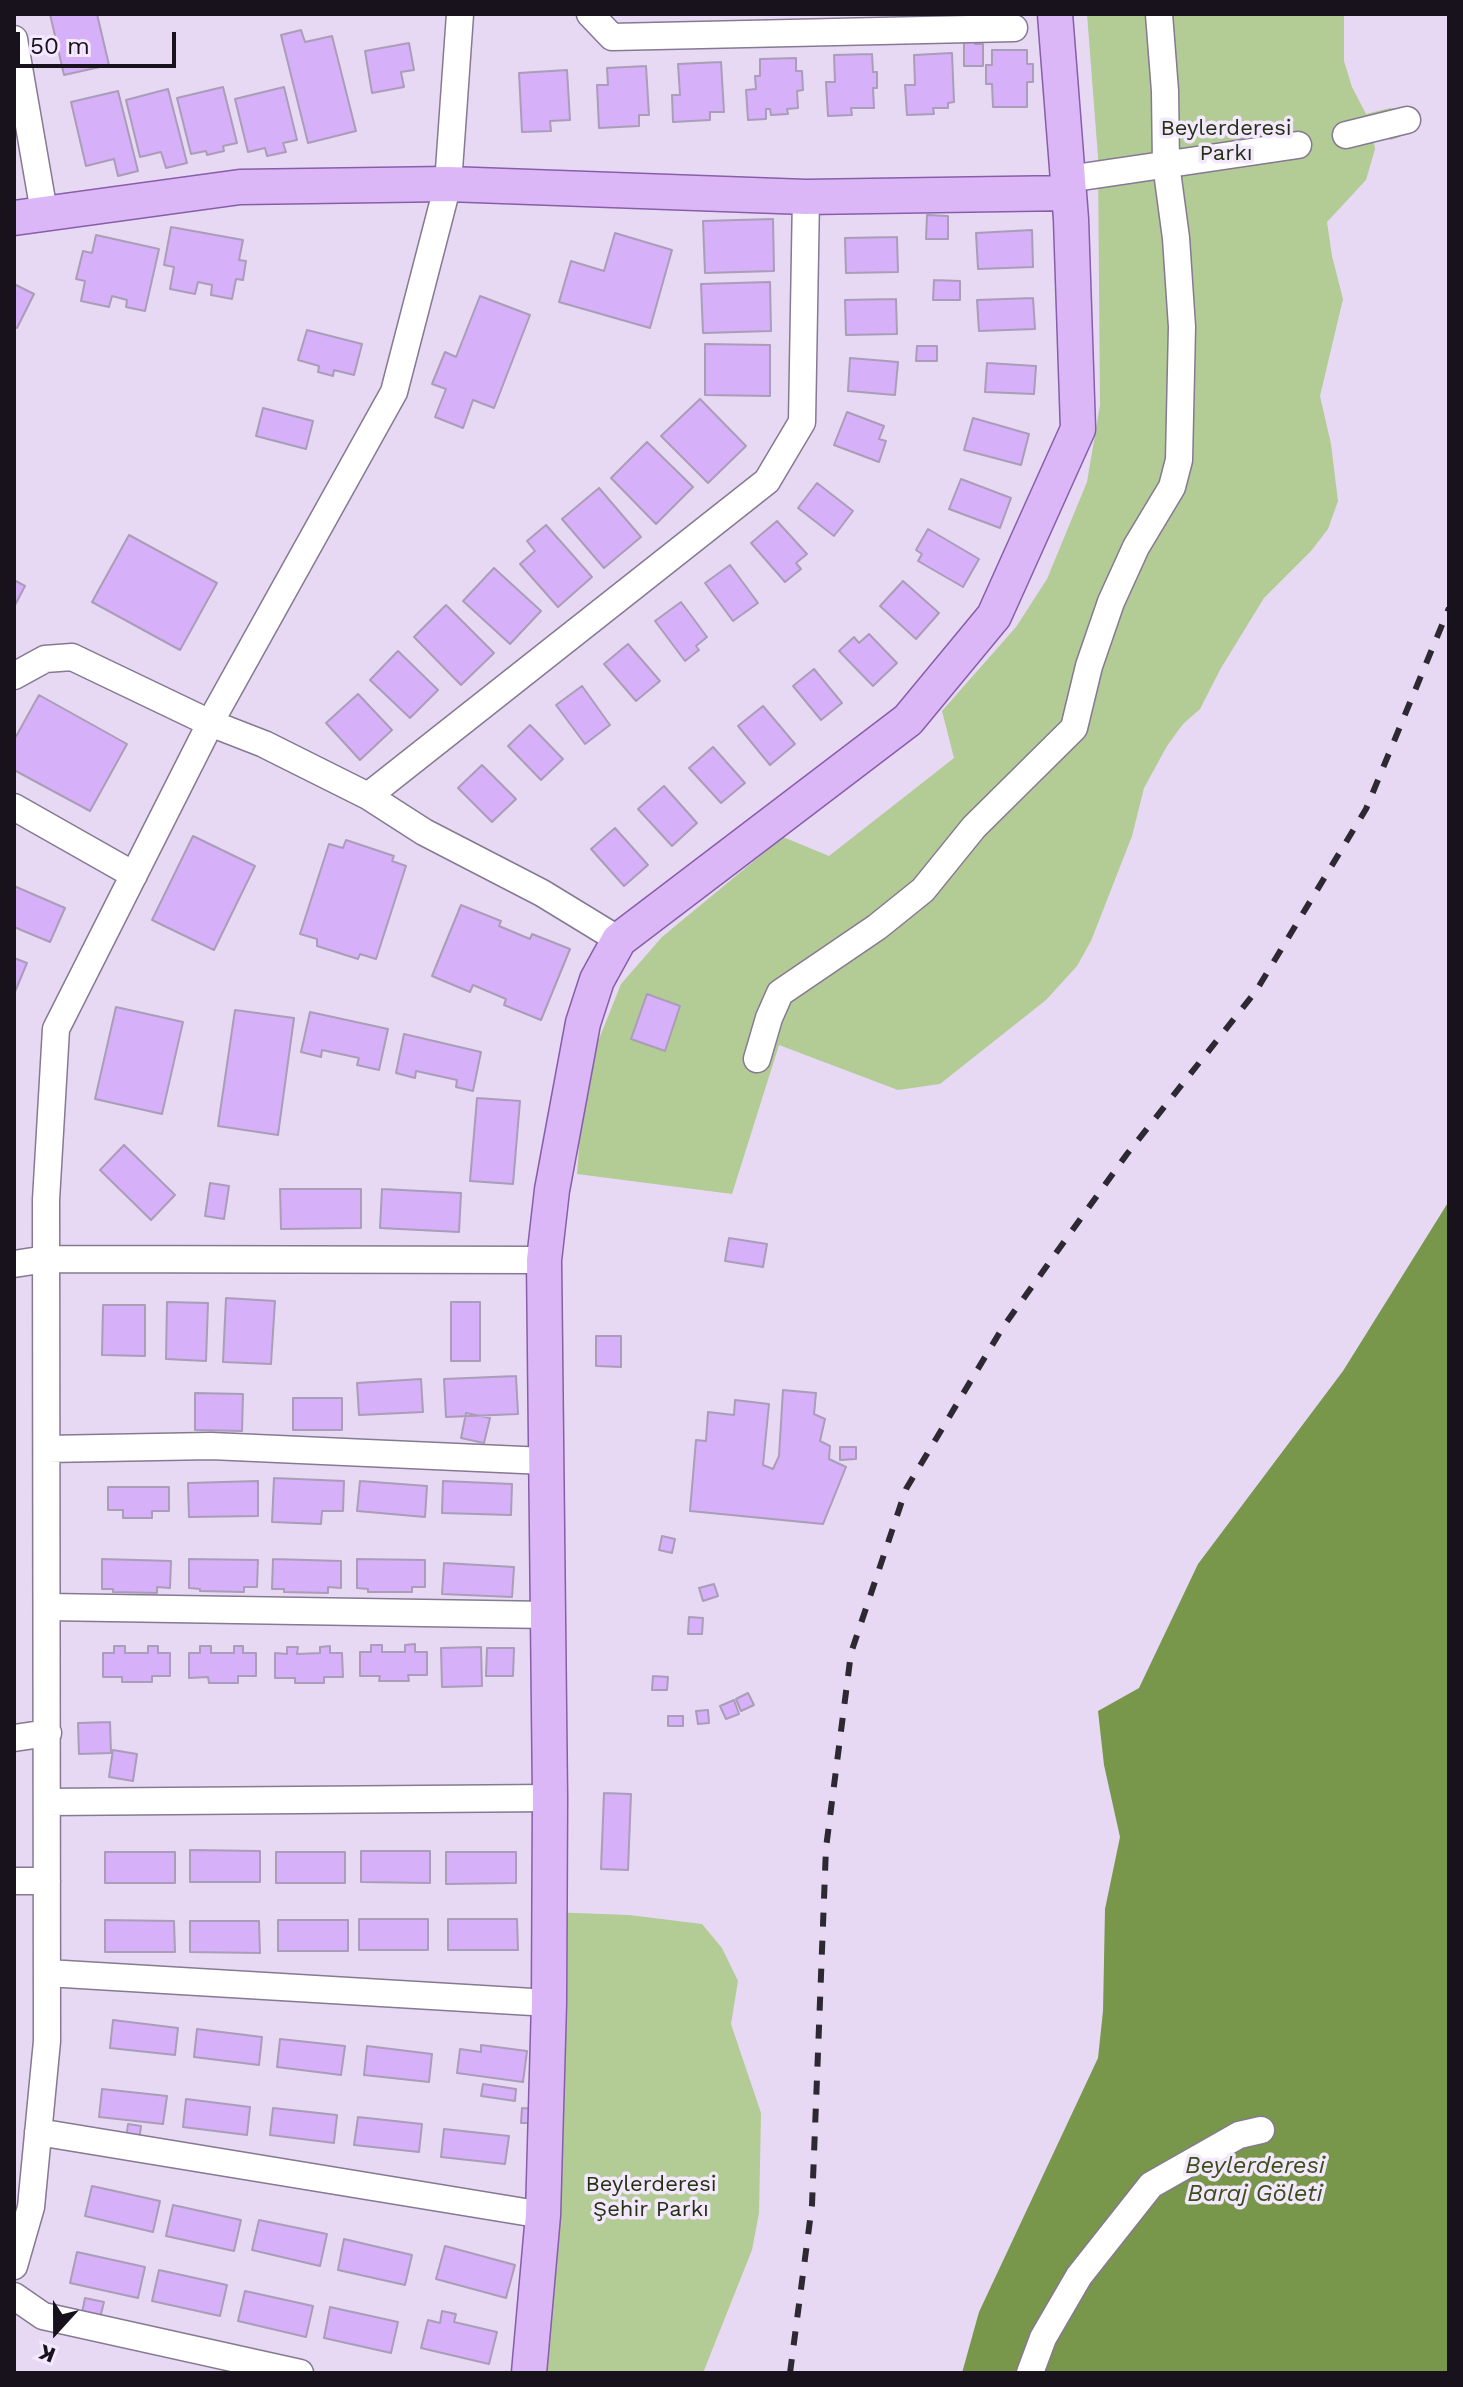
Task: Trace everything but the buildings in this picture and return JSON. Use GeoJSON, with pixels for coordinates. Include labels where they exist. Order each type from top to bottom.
{"type":"FeatureCollection","features":[{"type":"Feature","properties":{"kind":"main road"},"geometry":{"type":"LineString","coordinates":[[529,2373],[543,2215],[549,2003],[544,1260],[552,1190],[583,1023],[597,980],[619,940],[908,720],[994,616],[1078,429],[1069,186],[1055,14]]}},
{"type":"Feature","properties":{"kind":"main road"},"geometry":{"type":"LineString","coordinates":[[29,215],[240,187],[448,184],[806,197],[1069,186]]}},
{"type":"Feature","properties":{"kind":"street"},"geometry":{"type":"LineString","coordinates":[[14,2266],[31,2207],[47,2041],[46,1200],[56,1029],[210,723],[394,392],[448,184],[460,14]]}},
{"type":"Feature","properties":{"kind":"street"},"geometry":{"type":"LineString","coordinates":[[590,14],[612,37],[1014,28]]}},
{"type":"Feature","properties":{"kind":"street"},"geometry":{"type":"LineString","coordinates":[[757,1059],[780,993],[877,927],[923,890],[974,827],[1074,728],[1089,666],[1111,602],[1136,547],[1172,487],[1179,460],[1182,327],[1176,238],[1166,164],[1165,91],[1159,14]]}},
{"type":"Feature","properties":{"kind":"street"},"geometry":{"type":"LineString","coordinates":[[14,39],[29,215]]}},
{"type":"Feature","properties":{"kind":"street"},"geometry":{"type":"LineString","coordinates":[[1346,135],[1407,120]]}},
{"type":"Feature","properties":{"kind":"street"},"geometry":{"type":"LineString","coordinates":[[1069,186],[1166,164],[1298,145]]}},
{"type":"Feature","properties":{"kind":"street"},"geometry":{"type":"LineString","coordinates":[[368,796],[767,481],[802,422],[806,197]]}},
{"type":"Feature","properties":{"kind":"street"},"geometry":{"type":"LineString","coordinates":[[14,676],[45,659],[72,657],[210,723],[264,744],[368,796],[424,832],[542,893],[619,940]]}},
{"type":"Feature","properties":{"kind":"street"},"geometry":{"type":"LineString","coordinates":[[14,807],[134,875]]}},
{"type":"Feature","properties":{"kind":"street"},"geometry":{"type":"LineString","coordinates":[[14,1264],[46,1259],[544,1260]]}},
{"type":"Feature","properties":{"kind":"street"},"geometry":{"type":"LineString","coordinates":[[47,1449],[211,1446],[545,1461]]}},
{"type":"Feature","properties":{"kind":"street"},"geometry":{"type":"LineString","coordinates":[[48,1607],[548,1615]]}},
{"type":"Feature","properties":{"kind":"street"},"geometry":{"type":"LineString","coordinates":[[14,1738],[48,1733]]}},
{"type":"Feature","properties":{"kind":"street"},"geometry":{"type":"LineString","coordinates":[[47,1802],[550,1798]]}},
{"type":"Feature","properties":{"kind":"street"},"geometry":{"type":"LineString","coordinates":[[14,1881],[47,1881]]}},
{"type":"Feature","properties":{"kind":"street"},"geometry":{"type":"LineString","coordinates":[[47,1973],[549,2003]]}},
{"type":"Feature","properties":{"kind":"street"},"geometry":{"type":"LineString","coordinates":[[1030,2373],[1043,2338],[1079,2276],[1151,2185],[1239,2135],[1261,2130]]}},
{"type":"Feature","properties":{"kind":"street"},"geometry":{"type":"LineString","coordinates":[[38,2132],[543,2215]]}},
{"type":"Feature","properties":{"kind":"street"},"geometry":{"type":"LineString","coordinates":[[14,2296],[43,2316],[271,2370],[300,2373]]}},
{"type":"Feature","properties":{"kind":"green space","name":"Beylerderesi Parkı"},"geometry":{"type":"Polygon","coordinates":[[[1087,14],[1344,14],[1344,61],[1352,87],[1366,114],[1398,109],[1406,125],[1400,137],[1391,140],[1373,137],[1375,149],[1366,180],[1327,222],[1343,299],[1320,396],[1331,444],[1338,501],[1328,529],[1311,551],[1264,598],[1200,709],[1183,724],[1167,746],[1144,788],[1132,836],[1091,941],[1077,966],[1046,1000],[940,1084],[898,1090],[779,1045],[732,1194],[577,1174],[582,1104],[595,1049],[621,984],[662,937],[783,837],[829,856],[954,758],[942,711],[1016,627],[1047,579],[1087,482],[1100,405],[1098,157],[1087,14]]]}},
{"type":"Feature","properties":{"kind":"green space","name":"Beylerderesi Şehir Parkı"},"geometry":{"type":"Polygon","coordinates":[[[549,1912],[629,1915],[702,1924],[722,1948],[738,1981],[731,2024],[761,2113],[759,2213],[752,2250],[703,2373],[528,2373],[549,1912]]]}},
{"type":"Feature","properties":{"kind":"water","name":"Beylerderesi Baraj Göleti"},"geometry":{"type":"Polygon","coordinates":[[[1449,1201],[1449,2373],[962,2373],[979,2312],[1098,2058],[1103,2011],[1105,1909],[1120,1837],[1104,1765],[1098,1711],[1139,1688],[1198,1564],[1343,1371],[1449,1201]]]}},
{"type":"Feature","properties":{"kind":"railway"},"geometry":{"type":"LineString","coordinates":[[790,2373],[812,2205],[826,1848],[851,1653],[906,1489],[1003,1327],[1127,1154],[1256,991],[1366,809],[1449,608]]}}]}
